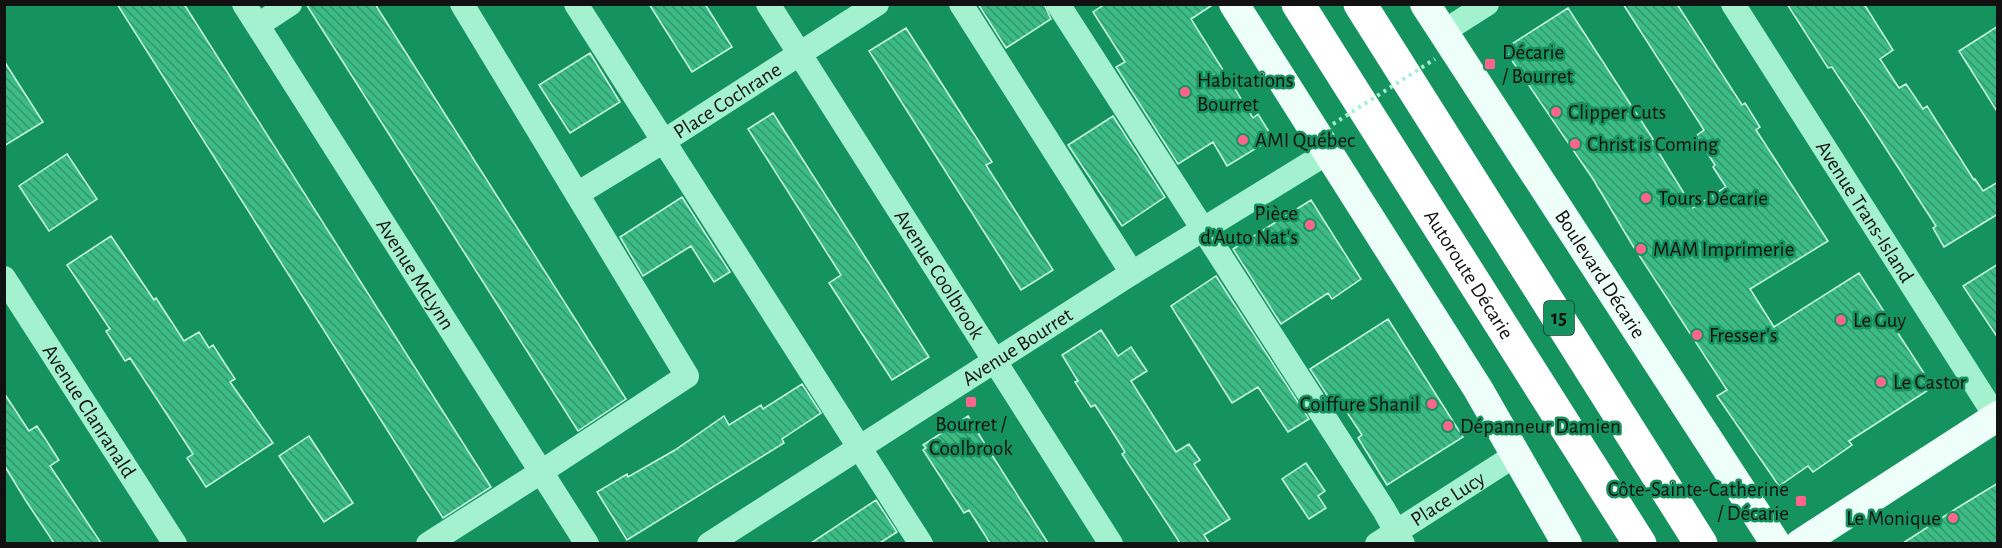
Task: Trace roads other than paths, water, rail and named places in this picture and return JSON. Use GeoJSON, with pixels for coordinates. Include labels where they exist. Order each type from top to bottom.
{"type":"FeatureCollection","features":[{"type":"Feature","properties":{"kind":"highway","name":"Autoroute Décarie"},"geometry":{"type":"LineString","coordinates":[[1298,4],[1640,543]]}},
{"type":"Feature","properties":{"kind":"highway","name":"15"},"geometry":{"type":"LineString","coordinates":[[1360,4],[1701,543]]}},
{"type":"Feature","properties":{"kind":"main road"},"geometry":{"type":"LineString","coordinates":[[1234,4],[1455,352],[1567,543]]}},
{"type":"Feature","properties":{"kind":"main road","name":"Boulevard Décarie"},"geometry":{"type":"LineString","coordinates":[[1425,4],[1439,46],[1776,543]]}},
{"type":"Feature","properties":{"kind":"main road"},"geometry":{"type":"LineString","coordinates":[[1800,543],[1997,418]]}},
{"type":"Feature","properties":{"kind":"street","name":"Avenue McLynn"},"geometry":{"type":"LineString","coordinates":[[244,4],[586,543]]}},
{"type":"Feature","properties":{"kind":"street"},"geometry":{"type":"LineString","coordinates":[[258,25],[290,4]]}},
{"type":"Feature","properties":{"kind":"street"},"geometry":{"type":"LineString","coordinates":[[428,543],[687,376],[462,4]]}},
{"type":"Feature","properties":{"kind":"street"},"geometry":{"type":"LineString","coordinates":[[576,4],[921,543]]}},
{"type":"Feature","properties":{"kind":"street","name":"Avenue Coolbrook"},"geometry":{"type":"LineString","coordinates":[[768,4],[1111,543]]}},
{"type":"Feature","properties":{"kind":"street","name":"Place Cochrane"},"geometry":{"type":"LineString","coordinates":[[577,194],[877,4]]}},
{"type":"Feature","properties":{"kind":"street"},"geometry":{"type":"LineString","coordinates":[[961,4],[1131,273]]}},
{"type":"Feature","properties":{"kind":"street"},"geometry":{"type":"LineString","coordinates":[[1058,4],[1384,510],[1392,539]]}},
{"type":"Feature","properties":{"kind":"street"},"geometry":{"type":"LineString","coordinates":[[1439,46],[1487,4]]}},
{"type":"Feature","properties":{"kind":"street","name":"Avenue Trans-Island"},"geometry":{"type":"LineString","coordinates":[[1733,4],[1997,418]]}},
{"type":"Feature","properties":{"kind":"street","name":"Avenue Bourret"},"geometry":{"type":"LineString","coordinates":[[709,543],[1131,273],[1328,153]]}},
{"type":"Feature","properties":{"kind":"street","name":"Avenue Clanranald"},"geometry":{"type":"LineString","coordinates":[[4,278],[175,543]]}},
{"type":"Feature","properties":{"kind":"street","name":"Place Lucy"},"geometry":{"type":"LineString","coordinates":[[1392,539],[1516,454]]}},
{"type":"Feature","properties":{"kind":"place","name":"Décarie / Bourret"},"geometry":{"type":"Point","coordinates":[1490,64]}},
{"type":"Feature","properties":{"kind":"place","name":"Habitations Bourret"},"geometry":{"type":"Point","coordinates":[1185,92]}},
{"type":"Feature","properties":{"kind":"place","name":"Clipper Cuts"},"geometry":{"type":"Point","coordinates":[1556,112]}},
{"type":"Feature","properties":{"kind":"place","name":"AMI Québec"},"geometry":{"type":"Point","coordinates":[1243,140]}},
{"type":"Feature","properties":{"kind":"place","name":"Christ is Coming"},"geometry":{"type":"Point","coordinates":[1575,144]}},
{"type":"Feature","properties":{"kind":"place","name":"Tours Décarie"},"geometry":{"type":"Point","coordinates":[1646,198]}},
{"type":"Feature","properties":{"kind":"place","name":"Pièce d'Auto Nat's"},"geometry":{"type":"Point","coordinates":[1310,225]}},
{"type":"Feature","properties":{"kind":"place","name":"MAM Imprimerie"},"geometry":{"type":"Point","coordinates":[1641,249]}},
{"type":"Feature","properties":{"kind":"place","name":"Le Guy"},"geometry":{"type":"Point","coordinates":[1841,320]}},
{"type":"Feature","properties":{"kind":"place","name":"Fresser's"},"geometry":{"type":"Point","coordinates":[1697,335]}},
{"type":"Feature","properties":{"kind":"place","name":"Le Castor"},"geometry":{"type":"Point","coordinates":[1881,382]}},
{"type":"Feature","properties":{"kind":"place","name":"Bourret / Coolbrook"},"geometry":{"type":"Point","coordinates":[971,402]}},
{"type":"Feature","properties":{"kind":"place","name":"Coiffure Shanil"},"geometry":{"type":"Point","coordinates":[1432,404]}},
{"type":"Feature","properties":{"kind":"place","name":"Dépanneur Damien"},"geometry":{"type":"Point","coordinates":[1448,426]}},
{"type":"Feature","properties":{"kind":"place","name":"Côte-Sainte-Catherine / Décarie"},"geometry":{"type":"Point","coordinates":[1801,501]}},
{"type":"Feature","properties":{"kind":"place","name":"Le Monique"},"geometry":{"type":"Point","coordinates":[1953,518]}}]}
